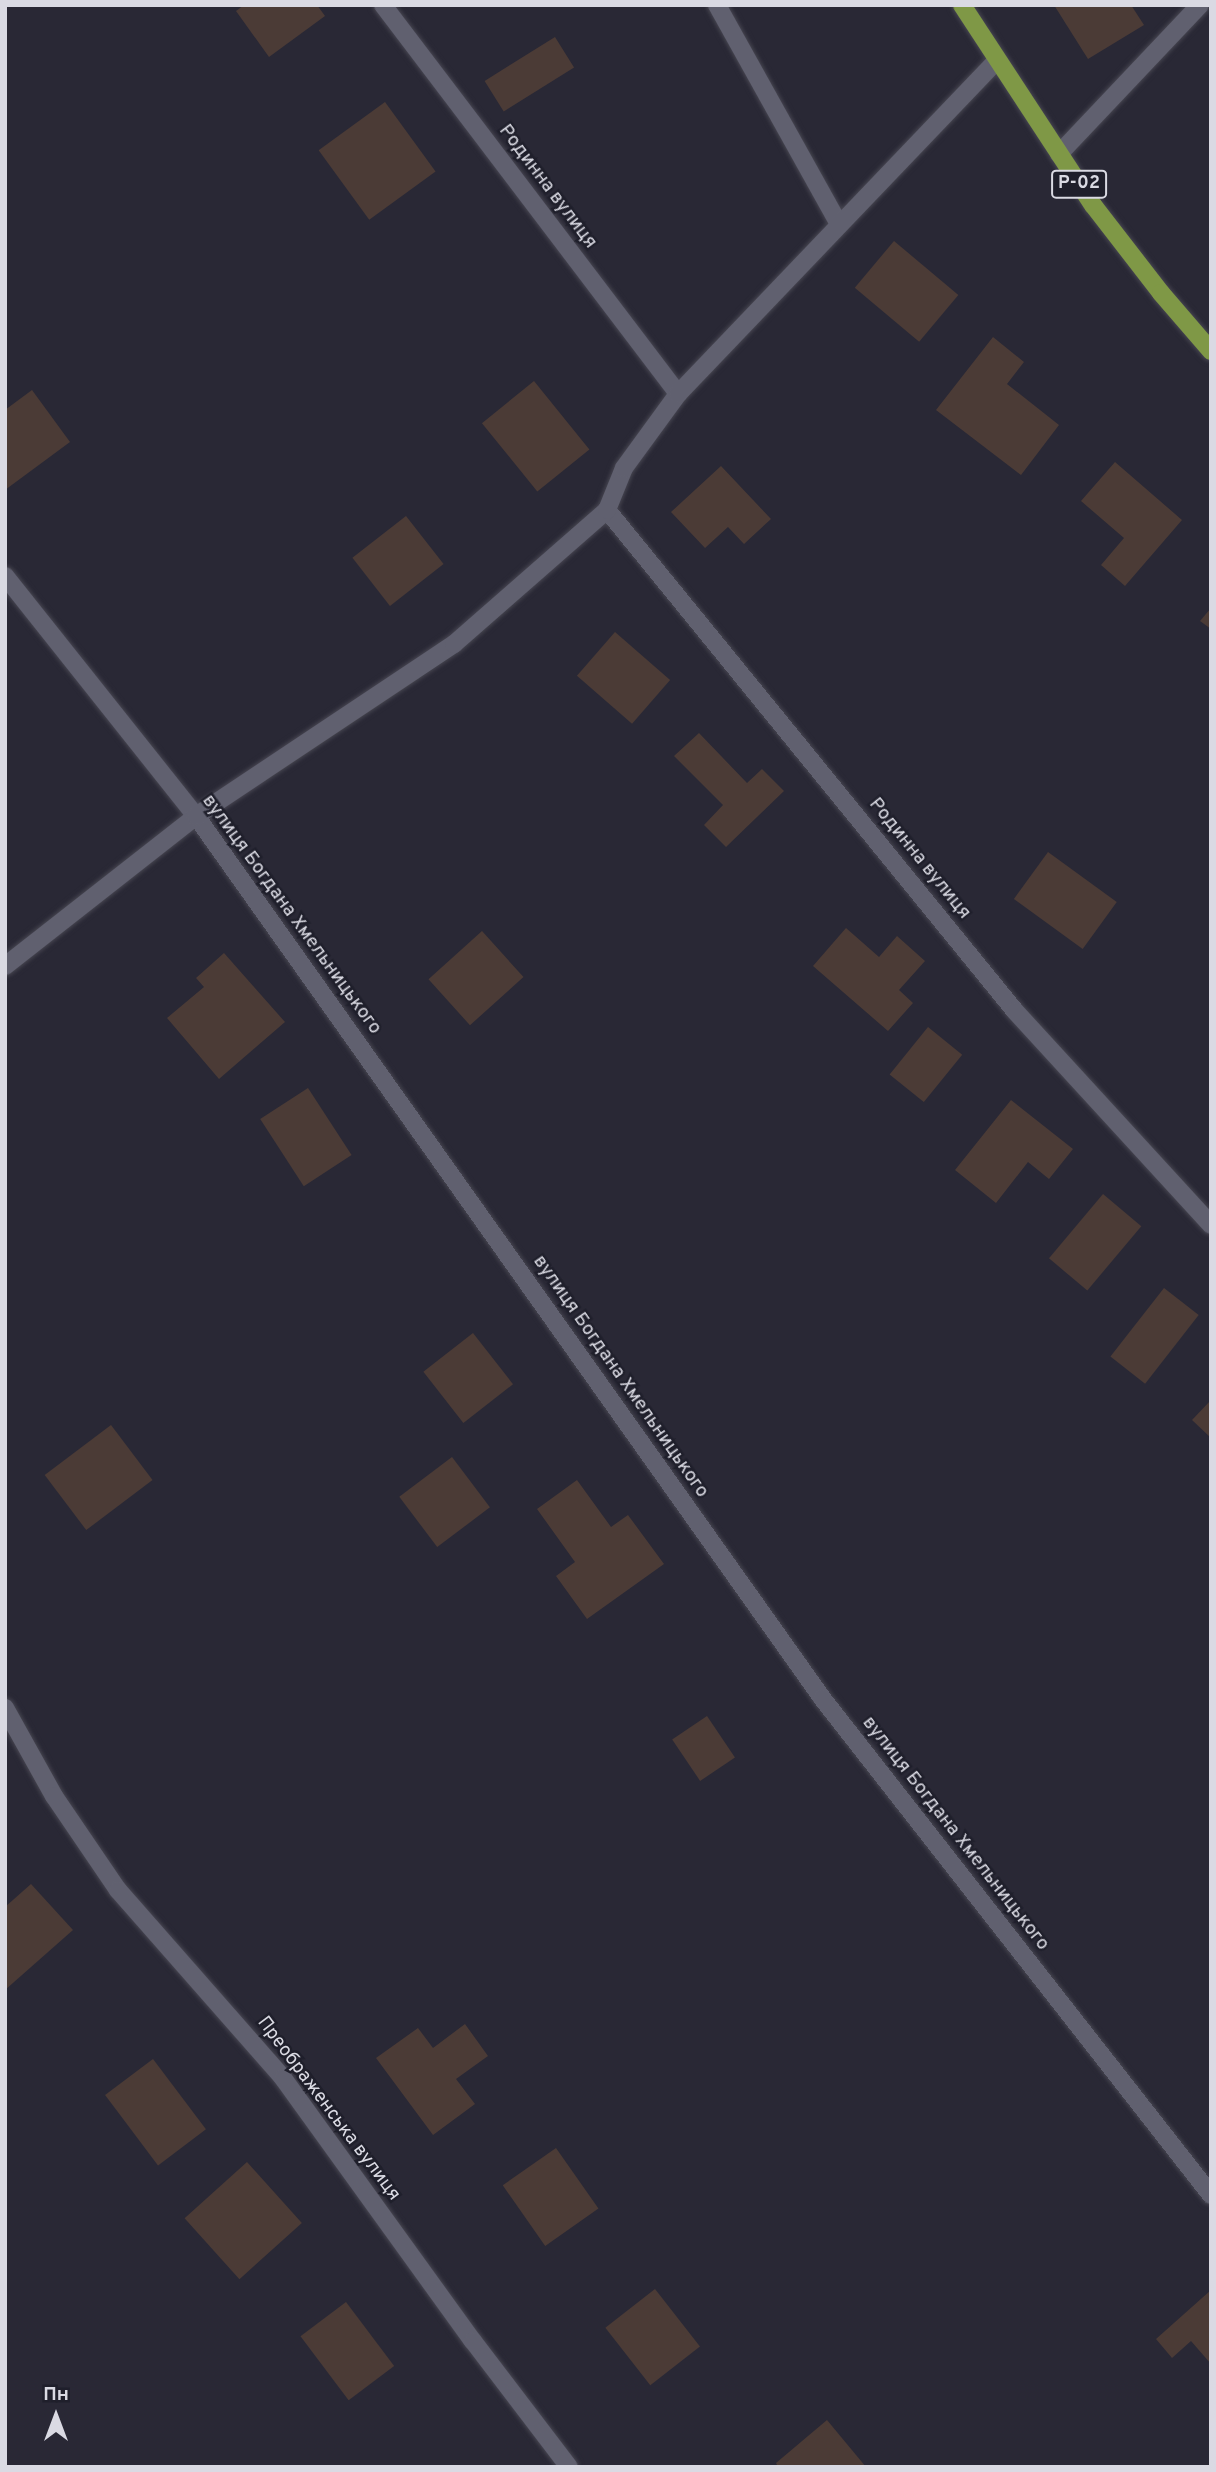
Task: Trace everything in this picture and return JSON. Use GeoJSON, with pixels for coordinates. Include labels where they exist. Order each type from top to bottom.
{"type":"FeatureCollection","features":[{"type":"Feature","properties":{"kind":"main road","name":"Р-02"},"geometry":{"type":"LineString","coordinates":[[962,5],[996,61],[1093,205],[1161,293],[1211,351]]}},
{"type":"Feature","properties":{"kind":"street","name":"Родинна вулиця"},"geometry":{"type":"LineString","coordinates":[[383,5],[678,394]]}},
{"type":"Feature","properties":{"kind":"street"},"geometry":{"type":"LineString","coordinates":[[718,5],[839,223]]}},
{"type":"Feature","properties":{"kind":"street"},"geometry":{"type":"LineString","coordinates":[[1059,153],[1200,5]]}},
{"type":"Feature","properties":{"kind":"street"},"geometry":{"type":"LineString","coordinates":[[5,966],[196,816],[454,644],[607,510],[624,468],[678,394],[996,61]]}},
{"type":"Feature","properties":{"kind":"street","name":"Родинна вулиця"},"geometry":{"type":"LineString","coordinates":[[607,510],[1015,1011],[1211,1225]]}},
{"type":"Feature","properties":{"kind":"street","name":"вулиця Богдана Хмельницького"},"geometry":{"type":"LineString","coordinates":[[5,576],[196,816],[822,1698],[1211,2195]]}},
{"type":"Feature","properties":{"kind":"street","name":"Преображенська вулиця"},"geometry":{"type":"LineString","coordinates":[[5,1709],[54,1796],[118,1890],[283,2078],[473,2341],[569,2467]]}},
{"type":"Feature","properties":{"kind":"building"},"geometry":{"type":"Polygon","coordinates":[[[244,5],[317,5],[325,16],[269,57],[236,11],[244,5]]]}},
{"type":"Feature","properties":{"kind":"building"},"geometry":{"type":"Polygon","coordinates":[[[1054,5],[1131,5],[1144,25],[1088,59],[1054,5]]]}},
{"type":"Feature","properties":{"kind":"building"},"geometry":{"type":"Polygon","coordinates":[[[555,37],[574,68],[504,112],[485,81],[555,37]]]}},
{"type":"Feature","properties":{"kind":"building"},"geometry":{"type":"Polygon","coordinates":[[[385,102],[436,172],[369,220],[319,150],[385,102]]]}},
{"type":"Feature","properties":{"kind":"building"},"geometry":{"type":"Polygon","coordinates":[[[894,241],[958,295],[919,342],[855,288],[894,241]]]}},
{"type":"Feature","properties":{"kind":"building"},"geometry":{"type":"Polygon","coordinates":[[[993,337],[1024,362],[1007,384],[1059,425],[1021,475],[936,410],[993,337]]]}},
{"type":"Feature","properties":{"kind":"building"},"geometry":{"type":"Polygon","coordinates":[[[534,381],[589,449],[537,492],[482,423],[534,381]]]}},
{"type":"Feature","properties":{"kind":"building"},"geometry":{"type":"Polygon","coordinates":[[[32,390],[70,442],[5,490],[5,410],[32,390]]]}},
{"type":"Feature","properties":{"kind":"building"},"geometry":{"type":"Polygon","coordinates":[[[1115,462],[1182,520],[1125,586],[1101,565],[1124,538],[1081,501],[1115,462]]]}},
{"type":"Feature","properties":{"kind":"building"},"geometry":{"type":"Polygon","coordinates":[[[721,466],[771,519],[744,544],[728,527],[705,548],[671,512],[721,466]]]}},
{"type":"Feature","properties":{"kind":"building"},"geometry":{"type":"Polygon","coordinates":[[[406,516],[444,564],[390,606],[352,558],[406,516]]]}},
{"type":"Feature","properties":{"kind":"building"},"geometry":{"type":"Polygon","coordinates":[[[1211,608],[1211,629],[1200,621],[1211,608]]]}},
{"type":"Feature","properties":{"kind":"building"},"geometry":{"type":"Polygon","coordinates":[[[615,632],[670,680],[632,724],[577,676],[615,632]]]}},
{"type":"Feature","properties":{"kind":"building"},"geometry":{"type":"Polygon","coordinates":[[[699,733],[747,783],[762,769],[784,791],[726,847],[704,825],[723,805],[674,756],[699,733]]]}},
{"type":"Feature","properties":{"kind":"building"},"geometry":{"type":"Polygon","coordinates":[[[1048,852],[1117,902],[1083,949],[1014,899],[1048,852]]]}},
{"type":"Feature","properties":{"kind":"building"},"geometry":{"type":"Polygon","coordinates":[[[846,928],[879,957],[897,936],[925,961],[899,990],[913,1003],[888,1031],[813,966],[846,928]]]}},
{"type":"Feature","properties":{"kind":"building"},"geometry":{"type":"Polygon","coordinates":[[[482,931],[523,977],[470,1025],[428,979],[482,931]]]}},
{"type":"Feature","properties":{"kind":"building"},"geometry":{"type":"Polygon","coordinates":[[[224,953],[285,1022],[219,1079],[167,1018],[204,987],[196,978],[224,953]]]}},
{"type":"Feature","properties":{"kind":"building"},"geometry":{"type":"Polygon","coordinates":[[[928,1027],[962,1055],[924,1102],[890,1074],[928,1027]]]}},
{"type":"Feature","properties":{"kind":"building"},"geometry":{"type":"Polygon","coordinates":[[[308,1088],[352,1155],[304,1186],[260,1119],[308,1088]]]}},
{"type":"Feature","properties":{"kind":"building"},"geometry":{"type":"Polygon","coordinates":[[[1011,1100],[1073,1149],[1049,1179],[1028,1162],[996,1203],[955,1170],[1011,1100]]]}},
{"type":"Feature","properties":{"kind":"building"},"geometry":{"type":"Polygon","coordinates":[[[1103,1194],[1141,1226],[1087,1290],[1049,1258],[1103,1194]]]}},
{"type":"Feature","properties":{"kind":"building"},"geometry":{"type":"Polygon","coordinates":[[[1164,1288],[1199,1315],[1145,1384],[1110,1357],[1164,1288]]]}},
{"type":"Feature","properties":{"kind":"building"},"geometry":{"type":"Polygon","coordinates":[[[473,1333],[513,1384],[463,1423],[423,1372],[473,1333]]]}},
{"type":"Feature","properties":{"kind":"building"},"geometry":{"type":"Polygon","coordinates":[[[1211,1400],[1211,1438],[1192,1420],[1211,1400]]]}},
{"type":"Feature","properties":{"kind":"building"},"geometry":{"type":"Polygon","coordinates":[[[111,1425],[153,1480],[86,1530],[45,1475],[111,1425]]]}},
{"type":"Feature","properties":{"kind":"building"},"geometry":{"type":"Polygon","coordinates":[[[452,1457],[490,1507],[437,1547],[399,1497],[452,1457]]]}},
{"type":"Feature","properties":{"kind":"building"},"geometry":{"type":"Polygon","coordinates":[[[577,1480],[611,1527],[628,1515],[664,1564],[587,1619],[556,1576],[575,1562],[537,1509],[577,1480]]]}},
{"type":"Feature","properties":{"kind":"building"},"geometry":{"type":"Polygon","coordinates":[[[707,1716],[735,1757],[700,1781],[672,1739],[707,1716]]]}},
{"type":"Feature","properties":{"kind":"building"},"geometry":{"type":"Polygon","coordinates":[[[31,1884],[73,1930],[5,1990],[5,1907],[31,1884]]]}},
{"type":"Feature","properties":{"kind":"building"},"geometry":{"type":"Polygon","coordinates":[[[465,2024],[488,2056],[456,2079],[475,2104],[433,2135],[376,2058],[418,2028],[433,2048],[465,2024]]]}},
{"type":"Feature","properties":{"kind":"building"},"geometry":{"type":"Polygon","coordinates":[[[153,2059],[206,2129],[158,2165],[105,2095],[153,2059]]]}},
{"type":"Feature","properties":{"kind":"building"},"geometry":{"type":"Polygon","coordinates":[[[556,2148],[598,2209],[545,2246],[503,2185],[556,2148]]]}},
{"type":"Feature","properties":{"kind":"building"},"geometry":{"type":"Polygon","coordinates":[[[247,2162],[302,2223],[239,2279],[185,2218],[247,2162]]]}},
{"type":"Feature","properties":{"kind":"building"},"geometry":{"type":"Polygon","coordinates":[[[655,2289],[700,2347],[650,2385],[605,2328],[655,2289]]]}},
{"type":"Feature","properties":{"kind":"building"},"geometry":{"type":"Polygon","coordinates":[[[1211,2290],[1211,2364],[1191,2341],[1172,2358],[1156,2339],[1211,2290]]]}},
{"type":"Feature","properties":{"kind":"building"},"geometry":{"type":"Polygon","coordinates":[[[346,2302],[394,2366],[349,2400],[300,2336],[346,2302]]]}},
{"type":"Feature","properties":{"kind":"building"},"geometry":{"type":"Polygon","coordinates":[[[827,2420],[866,2467],[778,2467],[776,2463],[827,2420]]]}}]}
